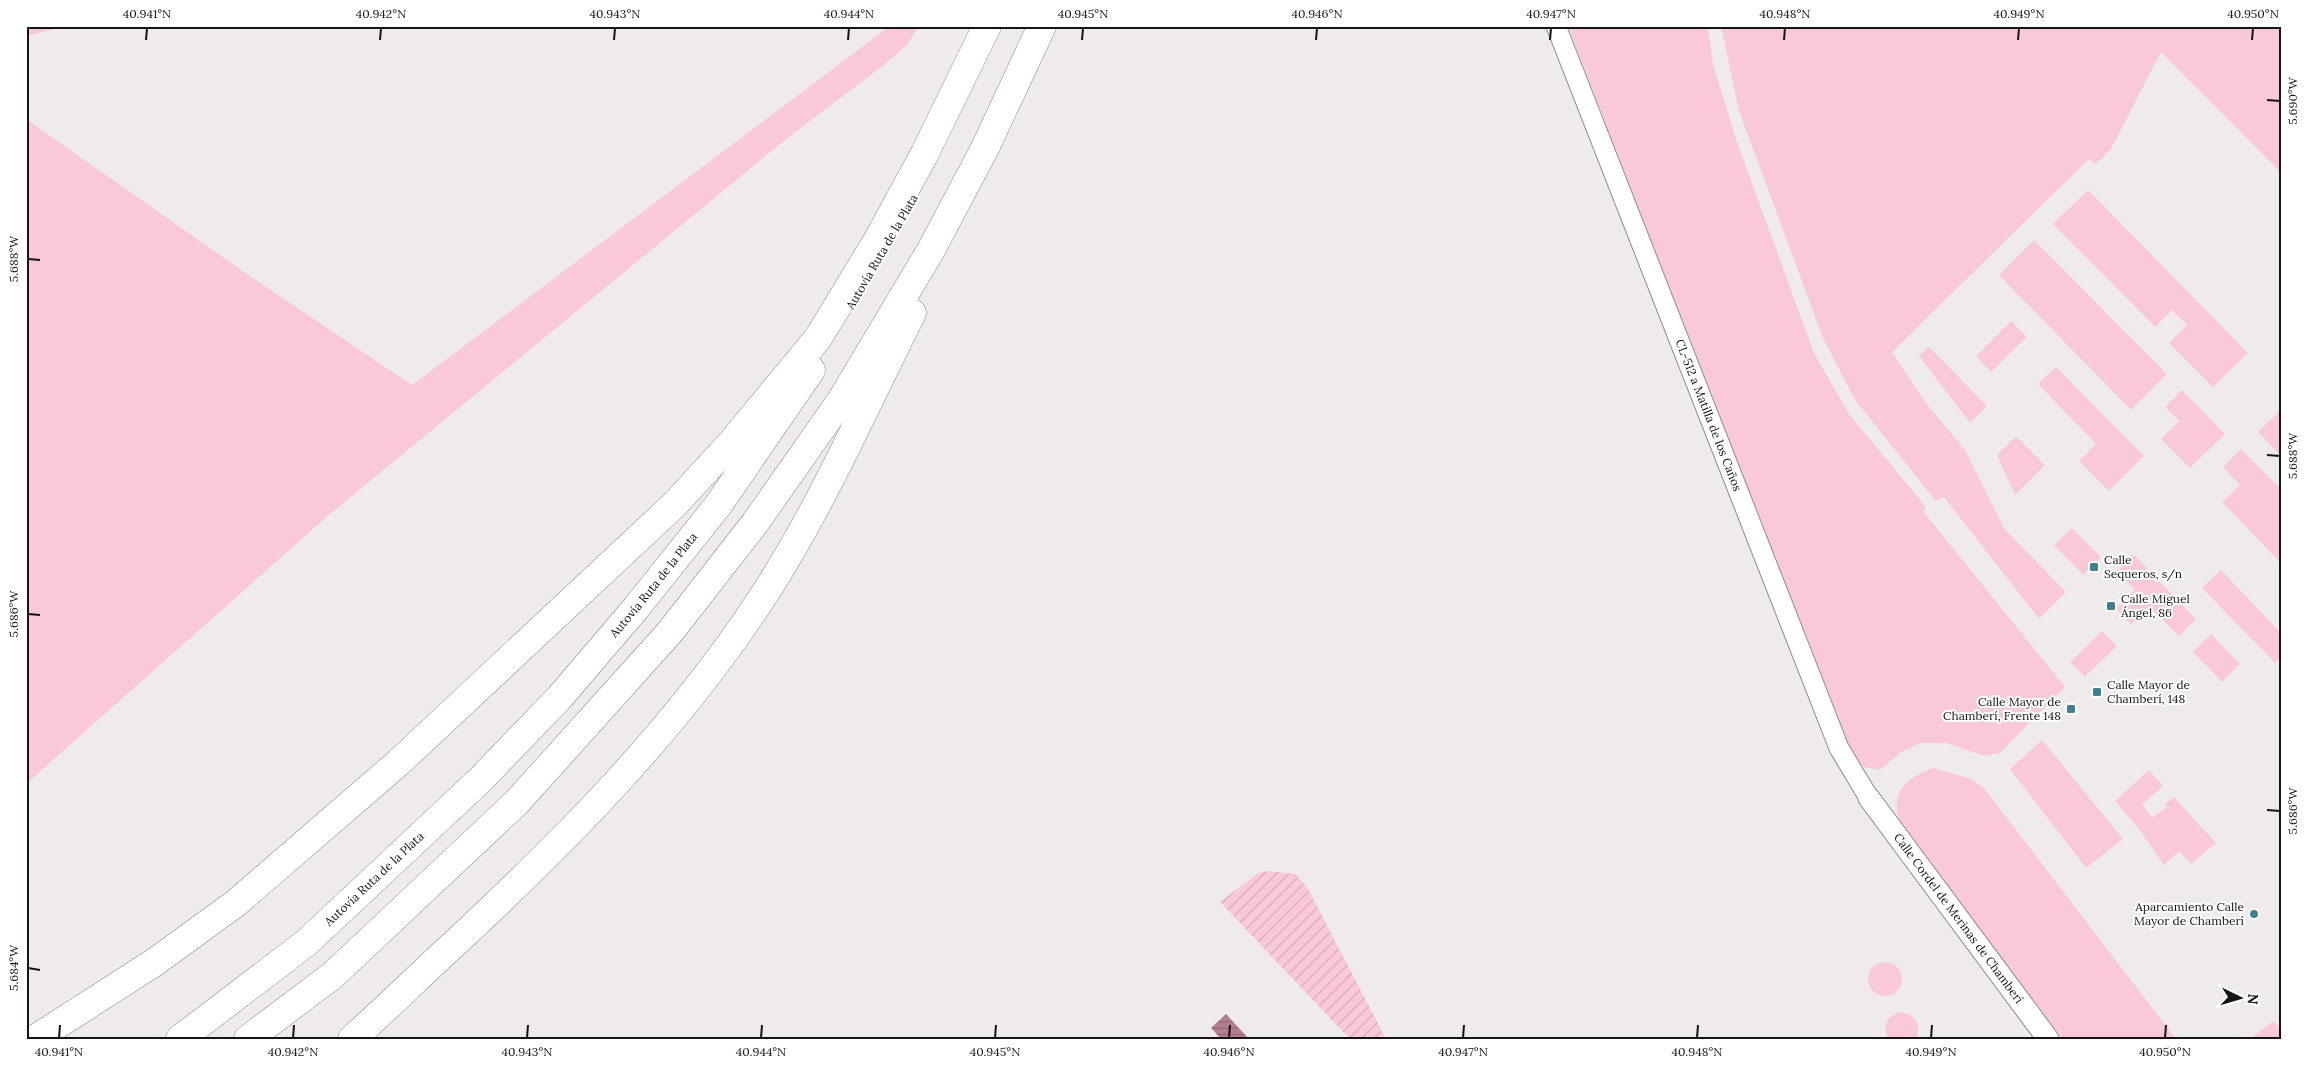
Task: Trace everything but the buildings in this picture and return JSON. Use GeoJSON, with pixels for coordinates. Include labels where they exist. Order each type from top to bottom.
{"type":"FeatureCollection","features":[{"type":"Feature","properties":{"kind":"highway"},"geometry":{"type":"LineString","coordinates":[[35,1039],[155,962],[244,897],[398,763],[674,504],[732,442],[818,338],[877,241],[912,177],[987,26]]}},
{"type":"Feature","properties":{"kind":"highway","name":"Autovía Ruta de la Plata"},"geometry":{"type":"LineString","coordinates":[[180,1039],[306,943],[473,786],[560,697],[636,608],[719,504],[803,383],[849,311],[907,210],[997,26]]}},
{"type":"Feature","properties":{"kind":"highway"},"geometry":{"type":"LineString","coordinates":[[248,1039],[333,975],[517,802],[676,624],[755,523],[842,398],[940,233],[985,148],[1042,26]]}},
{"type":"Feature","properties":{"kind":"highway"},"geometry":{"type":"LineString","coordinates":[[352,1039],[510,892],[582,820],[678,714],[762,599],[858,426],[904,328],[1000,135],[1042,26]]}},
{"type":"Feature","properties":{"kind":"main road","name":"Calle Cordel de Merinas de Chamberí"},"geometry":{"type":"LineString","coordinates":[[1869,798],[2048,1039]]}},
{"type":"Feature","properties":{"kind":"street","name":"CL-512 a Matilla de los Caños"},"geometry":{"type":"LineString","coordinates":[[1556,26],[1839,748],[1869,798]]}},
{"type":"Feature","properties":{"kind":"shaded area"},"geometry":{"type":"Polygon","coordinates":[[[26,26],[67,26],[26,36],[26,26]]]}},
{"type":"Feature","properties":{"kind":"shaded area"},"geometry":{"type":"Polygon","coordinates":[[[890,26],[919,26],[907,45],[884,65],[790,136],[330,514],[26,784],[26,119],[247,274],[412,385],[890,26]]]}},
{"type":"Feature","properties":{"kind":"shaded area"},"geometry":{"type":"Polygon","coordinates":[[[1568,26],[1708,26],[1713,64],[1737,142],[1814,353],[1849,414],[1926,507],[1923,511],[2065,687],[2000,753],[1984,756],[1947,743],[1921,743],[1901,752],[1880,770],[1864,767],[1850,755],[1568,26]]]}},
{"type":"Feature","properties":{"kind":"shaded area"},"geometry":{"type":"Polygon","coordinates":[[[1721,26],[2281,26],[2281,173],[2161,52],[2111,149],[2096,164],[2089,159],[1892,352],[1926,403],[1965,450],[2004,528],[2066,592],[2039,619],[1944,497],[1936,501],[1855,400],[1823,338],[1739,111],[1721,26]]]}},
{"type":"Feature","properties":{"kind":"shaded area"},"geometry":{"type":"Polygon","coordinates":[[[2088,190],[2248,353],[2213,387],[2169,343],[2187,325],[2172,310],[2155,327],[2053,224],[2088,190]]]}},
{"type":"Feature","properties":{"kind":"shaded area"},"geometry":{"type":"Polygon","coordinates":[[[2034,240],[2167,374],[2131,410],[1999,275],[2034,240]]]}},
{"type":"Feature","properties":{"kind":"shaded area"},"geometry":{"type":"Polygon","coordinates":[[[2011,321],[2027,337],[1991,372],[1976,356],[2011,321]]]}},
{"type":"Feature","properties":{"kind":"shaded area"},"geometry":{"type":"Polygon","coordinates":[[[1929,347],[1987,406],[1970,423],[1919,356],[1929,347]]]}},
{"type":"Feature","properties":{"kind":"shaded area"},"geometry":{"type":"Polygon","coordinates":[[[2056,367],[2144,456],[2109,491],[2079,461],[2096,444],[2038,384],[2056,367]]]}},
{"type":"Feature","properties":{"kind":"shaded area"},"geometry":{"type":"Polygon","coordinates":[[[2182,390],[2225,434],[2190,468],[2161,439],[2179,421],[2165,407],[2182,390]]]}},
{"type":"Feature","properties":{"kind":"shaded area"},"geometry":{"type":"Polygon","coordinates":[[[2281,410],[2281,456],[2258,432],[2281,410]]]}},
{"type":"Feature","properties":{"kind":"shaded area"},"geometry":{"type":"Polygon","coordinates":[[[2016,436],[2045,465],[2015,495],[1997,455],[2016,436]]]}},
{"type":"Feature","properties":{"kind":"shaded area"},"geometry":{"type":"Polygon","coordinates":[[[2241,449],[2281,489],[2281,563],[2222,502],[2240,485],[2223,467],[2241,449]]]}},
{"type":"Feature","properties":{"kind":"shaded area"},"geometry":{"type":"Polygon","coordinates":[[[2072,528],[2101,557],[2083,575],[2054,545],[2072,528]]]}},
{"type":"Feature","properties":{"kind":"shaded area"},"geometry":{"type":"Polygon","coordinates":[[[2134,555],[2196,619],[2179,636],[2149,607],[2131,624],[2116,609],[2135,590],[2117,571],[2134,555]]]}},
{"type":"Feature","properties":{"kind":"shaded area"},"geometry":{"type":"Polygon","coordinates":[[[2221,570],[2281,633],[2281,658],[2275,663],[2202,588],[2221,570]]]}},
{"type":"Feature","properties":{"kind":"shaded area"},"geometry":{"type":"Polygon","coordinates":[[[2102,631],[2117,646],[2085,677],[2070,662],[2102,631]]]}},
{"type":"Feature","properties":{"kind":"shaded area"},"geometry":{"type":"Polygon","coordinates":[[[2211,634],[2240,664],[2222,682],[2193,652],[2211,634]]]}},
{"type":"Feature","properties":{"kind":"shaded area"},"geometry":{"type":"Polygon","coordinates":[[[2042,740],[2123,839],[2086,868],[2010,769],[2042,740]]]}},
{"type":"Feature","properties":{"kind":"shaded area"},"geometry":{"type":"Polygon","coordinates":[[[1933,768],[1971,779],[1984,788],[2176,1039],[2062,1039],[1905,833],[1897,810],[1897,800],[1900,792],[1904,785],[1912,779],[1933,768]]]}},
{"type":"Feature","properties":{"kind":"shaded area"},"geometry":{"type":"Polygon","coordinates":[[[2149,770],[2163,786],[2142,805],[2152,818],[2167,807],[2165,804],[2174,797],[2216,843],[2191,864],[2179,851],[2164,865],[2139,829],[2115,801],[2149,770]]]}},
{"type":"Feature","properties":{"kind":"shaded area"},"geometry":{"type":"Polygon","coordinates":[[[1269,871],[1295,874],[1307,887],[1386,1039],[1350,1039],[1220,902],[1258,873],[1269,871]]]}},
{"type":"Feature","properties":{"kind":"shaded area"},"geometry":{"type":"Polygon","coordinates":[[[1885,962],[1897,967],[1902,979],[1897,991],[1885,996],[1873,991],[1868,979],[1873,967],[1885,962]]]}},
{"type":"Feature","properties":{"kind":"shaded area"},"geometry":{"type":"Polygon","coordinates":[[[1900,1012],[1910,1015],[1916,1021],[1918,1034],[1916,1039],[1888,1039],[1886,1034],[1887,1022],[1892,1016],[1900,1012]]]}},
{"type":"Feature","properties":{"kind":"shaded area"},"geometry":{"type":"Polygon","coordinates":[[[1226,1014],[1249,1039],[1221,1039],[1211,1028],[1226,1014]]]}},
{"type":"Feature","properties":{"kind":"shaded area"},"geometry":{"type":"Polygon","coordinates":[[[2273,1021],[2281,1029],[2281,1039],[2250,1039],[2273,1021]]]}},
{"type":"Feature","properties":{"kind":"place","name":"Calle Sequeros, s/n"},"geometry":{"type":"Point","coordinates":[2094,567]}},
{"type":"Feature","properties":{"kind":"place","name":"Calle Miguel Ángel, 86"},"geometry":{"type":"Point","coordinates":[2111,606]}},
{"type":"Feature","properties":{"kind":"place","name":"Calle Mayor de Chamberí, 148"},"geometry":{"type":"Point","coordinates":[2097,692]}},
{"type":"Feature","properties":{"kind":"place","name":"Calle Mayor de Chamberí, Frente 148"},"geometry":{"type":"Point","coordinates":[2071,709]}},
{"type":"Feature","properties":{"kind":"place","name":"Aparcamiento Calle Mayor de Chamberí"},"geometry":{"type":"Point","coordinates":[2254,914]}}]}
